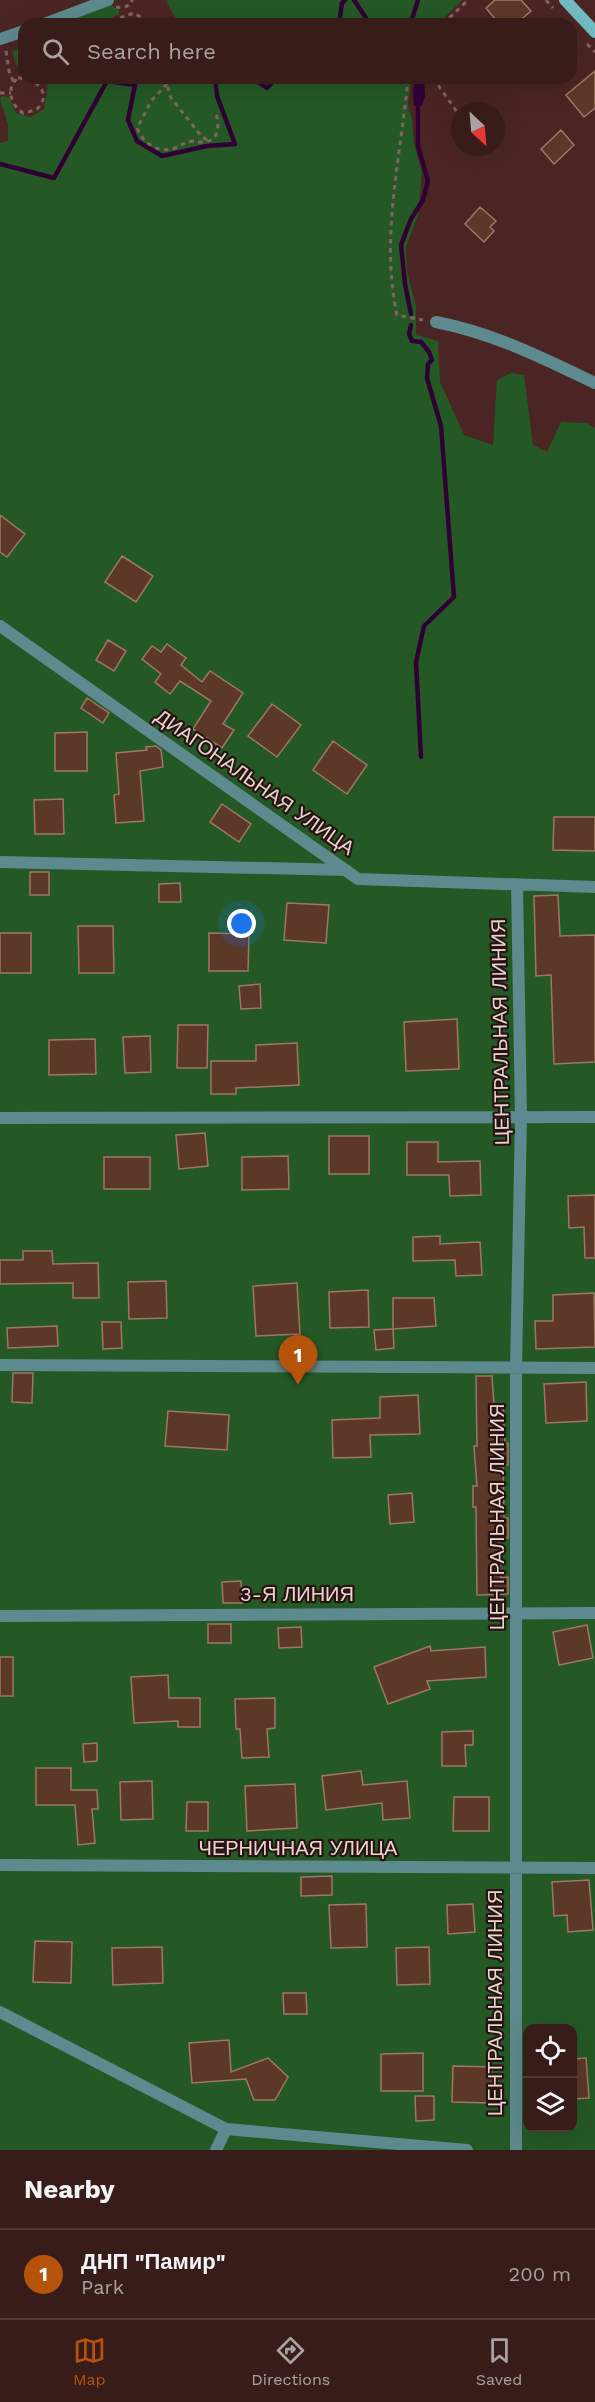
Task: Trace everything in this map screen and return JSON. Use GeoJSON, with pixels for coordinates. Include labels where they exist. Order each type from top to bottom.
{"type":"FeatureCollection","features":[{"type":"Feature","properties":{"kind":"street"},"geometry":{"type":"LineString","coordinates":[[60,18],[108,0]]}},
{"type":"Feature","properties":{"kind":"street"},"geometry":{"type":"LineString","coordinates":[[565,0],[595,32]]}},
{"type":"Feature","properties":{"kind":"street"},"geometry":{"type":"LineString","coordinates":[[0,39],[18,33]]}},
{"type":"Feature","properties":{"kind":"street"},"geometry":{"type":"LineString","coordinates":[[436,322],[510,343],[595,383]]}},
{"type":"Feature","properties":{"kind":"street","name":"ДИАГОНАЛЬНАЯ УЛИЦА"},"geometry":{"type":"LineString","coordinates":[[0,626],[358,879],[595,887]]}},
{"type":"Feature","properties":{"kind":"street"},"geometry":{"type":"LineString","coordinates":[[0,862],[346,870]]}},
{"type":"Feature","properties":{"kind":"street","name":"ЦЕНТРАЛЬНАЯ ЛИНИЯ"},"geometry":{"type":"LineString","coordinates":[[516,2150],[514,1869],[518,1612],[516,1368],[521,1117],[517,885]]}},
{"type":"Feature","properties":{"kind":"street"},"geometry":{"type":"LineString","coordinates":[[0,1118],[595,1117]]}},
{"type":"Feature","properties":{"kind":"street"},"geometry":{"type":"LineString","coordinates":[[0,1365],[595,1368]]}},
{"type":"Feature","properties":{"kind":"street","name":"3-Я ЛИНИЯ"},"geometry":{"type":"LineString","coordinates":[[0,1616],[595,1613]]}},
{"type":"Feature","properties":{"kind":"street","name":"ЧЕРНИЧНАЯ УЛИЦА"},"geometry":{"type":"LineString","coordinates":[[0,1865],[595,1869]]}},
{"type":"Feature","properties":{"kind":"street"},"geometry":{"type":"LineString","coordinates":[[0,2012],[226,2129],[467,2150]]}},
{"type":"Feature","properties":{"kind":"street"},"geometry":{"type":"LineString","coordinates":[[216,2150],[226,2129]]}},
{"type":"Feature","properties":{"kind":"path"},"geometry":{"type":"LineString","coordinates":[[449,18],[468,0]]}},
{"type":"Feature","properties":{"kind":"path"},"geometry":{"type":"LineString","coordinates":[[125,8],[127,14]]}},
{"type":"Feature","properties":{"kind":"path"},"geometry":{"type":"LineString","coordinates":[[117,18],[134,13],[142,18]]}},
{"type":"Feature","properties":{"kind":"path"},"geometry":{"type":"LineString","coordinates":[[6,51],[13,82]]}},
{"type":"Feature","properties":{"kind":"path"},"geometry":{"type":"LineString","coordinates":[[18,78],[10,88],[18,110],[23,112],[36,110],[40,106],[44,95],[39,84]]}},
{"type":"Feature","properties":{"kind":"path"},"geometry":{"type":"LineString","coordinates":[[167,84],[171,98],[202,137],[209,141]]}},
{"type":"Feature","properties":{"kind":"path"},"geometry":{"type":"LineString","coordinates":[[167,84],[152,100],[137,128],[140,135],[151,146],[163,150],[194,141],[209,141],[215,138],[218,130],[216,114]]}},
{"type":"Feature","properties":{"kind":"path"},"geometry":{"type":"LineString","coordinates":[[407,84],[392,199],[391,280],[397,315],[436,322]]}},
{"type":"Feature","properties":{"kind":"path"},"geometry":{"type":"LineString","coordinates":[[437,84],[451,104]]}},
{"type":"Feature","properties":{"kind":"path"},"geometry":{"type":"LineString","coordinates":[[0,93],[11,93]]}},
{"type":"Feature","properties":{"kind":"green space"},"geometry":{"type":"Polygon","coordinates":[[[168,0],[462,0],[444,18],[176,18],[167,3],[168,0]]]}},
{"type":"Feature","properties":{"kind":"green space"},"geometry":{"type":"Polygon","coordinates":[[[111,5],[119,10],[119,14],[112,18],[65,18],[111,5]]]}},
{"type":"Feature","properties":{"kind":"green space"},"geometry":{"type":"Polygon","coordinates":[[[18,48],[18,68],[12,52],[18,48]]]}},
{"type":"Feature","properties":{"kind":"green space"},"geometry":{"type":"Polygon","coordinates":[[[48,84],[410,84],[408,106],[412,119],[414,144],[422,172],[418,215],[406,247],[407,271],[416,307],[416,335],[438,341],[440,382],[464,435],[493,445],[497,380],[511,373],[524,375],[533,445],[547,452],[561,422],[586,423],[595,428],[595,2150],[0,2150],[0,143],[8,141],[8,124],[0,99],[2,96],[9,97],[16,113],[31,117],[44,109],[48,84]]]}},
{"type":"Feature","properties":{"kind":"shaded area"},"geometry":{"type":"Polygon","coordinates":[[[414,84],[424,84],[425,96],[422,105],[414,106],[414,84]]]}},
{"type":"Feature","properties":{"kind":"building"},"geometry":{"type":"Polygon","coordinates":[[[495,0],[521,0],[531,11],[523,18],[494,18],[486,8],[495,0]]]}},
{"type":"Feature","properties":{"kind":"building"},"geometry":{"type":"Polygon","coordinates":[[[595,71],[595,108],[584,117],[566,95],[595,71]]]}},
{"type":"Feature","properties":{"kind":"building"},"geometry":{"type":"Polygon","coordinates":[[[561,130],[574,145],[554,164],[541,149],[561,130]]]}},
{"type":"Feature","properties":{"kind":"building"},"geometry":{"type":"Polygon","coordinates":[[[480,207],[496,221],[490,227],[494,231],[484,242],[465,224],[480,207]]]}},
{"type":"Feature","properties":{"kind":"building"},"geometry":{"type":"Polygon","coordinates":[[[0,515],[25,534],[7,557],[0,552],[0,515]]]}},
{"type":"Feature","properties":{"kind":"building"},"geometry":{"type":"Polygon","coordinates":[[[122,556],[153,576],[136,602],[105,582],[122,556]]]}},
{"type":"Feature","properties":{"kind":"building"},"geometry":{"type":"Polygon","coordinates":[[[108,640],[126,651],[114,671],[96,660],[108,640]]]}},
{"type":"Feature","properties":{"kind":"building"},"geometry":{"type":"Polygon","coordinates":[[[167,644],[186,658],[181,665],[202,682],[210,671],[243,693],[223,724],[234,730],[222,748],[193,729],[211,701],[180,681],[170,694],[155,682],[161,674],[142,659],[152,646],[161,652],[167,644]]]}},
{"type":"Feature","properties":{"kind":"building"},"geometry":{"type":"Polygon","coordinates":[[[87,698],[109,713],[103,723],[81,708],[87,698]]]}},
{"type":"Feature","properties":{"kind":"building"},"geometry":{"type":"Polygon","coordinates":[[[272,704],[301,725],[277,757],[248,736],[272,704]]]}},
{"type":"Feature","properties":{"kind":"building"},"geometry":{"type":"Polygon","coordinates":[[[87,732],[87,771],[55,771],[55,733],[87,732]]]}},
{"type":"Feature","properties":{"kind":"building"},"geometry":{"type":"Polygon","coordinates":[[[333,741],[367,765],[347,794],[313,770],[333,741]]]}},
{"type":"Feature","properties":{"kind":"building"},"geometry":{"type":"Polygon","coordinates":[[[156,746],[161,750],[163,767],[140,771],[144,821],[116,823],[114,795],[119,794],[116,753],[147,750],[146,747],[156,746]]]}},
{"type":"Feature","properties":{"kind":"building"},"geometry":{"type":"Polygon","coordinates":[[[63,799],[64,834],[35,834],[34,800],[63,799]]]}},
{"type":"Feature","properties":{"kind":"building"},"geometry":{"type":"Polygon","coordinates":[[[222,804],[251,824],[239,842],[210,822],[222,804]]]}},
{"type":"Feature","properties":{"kind":"building"},"geometry":{"type":"Polygon","coordinates":[[[554,817],[595,817],[595,851],[553,850],[554,817]]]}},
{"type":"Feature","properties":{"kind":"building"},"geometry":{"type":"Polygon","coordinates":[[[30,872],[49,872],[49,895],[30,895],[30,872]]]}},
{"type":"Feature","properties":{"kind":"building"},"geometry":{"type":"Polygon","coordinates":[[[180,883],[181,902],[159,902],[159,884],[180,883]]]}},
{"type":"Feature","properties":{"kind":"building"},"geometry":{"type":"Polygon","coordinates":[[[558,895],[560,936],[595,935],[595,1062],[554,1064],[551,975],[536,976],[534,896],[558,895]]]}},
{"type":"Feature","properties":{"kind":"building"},"geometry":{"type":"Polygon","coordinates":[[[287,903],[329,905],[326,943],[284,940],[287,903]]]}},
{"type":"Feature","properties":{"kind":"building"},"geometry":{"type":"Polygon","coordinates":[[[78,926],[113,926],[114,973],[79,973],[78,926]]]}},
{"type":"Feature","properties":{"kind":"building"},"geometry":{"type":"Polygon","coordinates":[[[0,933],[31,933],[31,973],[0,973],[0,933]]]}},
{"type":"Feature","properties":{"kind":"building"},"geometry":{"type":"Polygon","coordinates":[[[209,933],[249,934],[248,971],[209,971],[209,933]]]}},
{"type":"Feature","properties":{"kind":"building"},"geometry":{"type":"Polygon","coordinates":[[[260,984],[261,1008],[241,1009],[239,986],[260,984]]]}},
{"type":"Feature","properties":{"kind":"building"},"geometry":{"type":"Polygon","coordinates":[[[457,1019],[459,1069],[406,1071],[404,1022],[457,1019]]]}},
{"type":"Feature","properties":{"kind":"building"},"geometry":{"type":"Polygon","coordinates":[[[178,1025],[208,1025],[207,1068],[177,1068],[178,1025]]]}},
{"type":"Feature","properties":{"kind":"building"},"geometry":{"type":"Polygon","coordinates":[[[150,1036],[151,1072],[125,1073],[123,1037],[150,1036]]]}},
{"type":"Feature","properties":{"kind":"building"},"geometry":{"type":"Polygon","coordinates":[[[95,1039],[96,1074],[49,1075],[49,1040],[95,1039]]]}},
{"type":"Feature","properties":{"kind":"building"},"geometry":{"type":"Polygon","coordinates":[[[297,1043],[299,1085],[236,1088],[236,1094],[211,1094],[211,1061],[256,1061],[256,1045],[297,1043]]]}},
{"type":"Feature","properties":{"kind":"building"},"geometry":{"type":"Polygon","coordinates":[[[205,1133],[208,1166],[179,1169],[176,1135],[205,1133]]]}},
{"type":"Feature","properties":{"kind":"building"},"geometry":{"type":"Polygon","coordinates":[[[329,1136],[369,1136],[369,1174],[329,1174],[329,1136]]]}},
{"type":"Feature","properties":{"kind":"building"},"geometry":{"type":"Polygon","coordinates":[[[407,1142],[438,1142],[438,1162],[480,1161],[481,1195],[450,1196],[449,1175],[407,1175],[407,1142]]]}},
{"type":"Feature","properties":{"kind":"building"},"geometry":{"type":"Polygon","coordinates":[[[288,1156],[289,1189],[242,1190],[242,1157],[288,1156]]]}},
{"type":"Feature","properties":{"kind":"building"},"geometry":{"type":"Polygon","coordinates":[[[104,1157],[150,1157],[150,1189],[104,1189],[104,1157]]]}},
{"type":"Feature","properties":{"kind":"building"},"geometry":{"type":"Polygon","coordinates":[[[595,1195],[595,1258],[585,1258],[584,1227],[569,1228],[568,1196],[595,1195]]]}},
{"type":"Feature","properties":{"kind":"building"},"geometry":{"type":"Polygon","coordinates":[[[440,1236],[440,1244],[480,1242],[482,1275],[456,1276],[455,1260],[413,1261],[413,1237],[440,1236]]]}},
{"type":"Feature","properties":{"kind":"building"},"geometry":{"type":"Polygon","coordinates":[[[23,1251],[52,1251],[53,1264],[98,1263],[99,1298],[73,1298],[73,1283],[0,1284],[0,1260],[23,1260],[23,1251]]]}},
{"type":"Feature","properties":{"kind":"building"},"geometry":{"type":"Polygon","coordinates":[[[166,1281],[167,1318],[129,1319],[128,1282],[166,1281]]]}},
{"type":"Feature","properties":{"kind":"building"},"geometry":{"type":"Polygon","coordinates":[[[297,1283],[300,1334],[256,1336],[253,1286],[297,1283]]]}},
{"type":"Feature","properties":{"kind":"building"},"geometry":{"type":"Polygon","coordinates":[[[368,1290],[369,1327],[330,1328],[329,1292],[368,1290]]]}},
{"type":"Feature","properties":{"kind":"building"},"geometry":{"type":"Polygon","coordinates":[[[594,1293],[595,1347],[536,1349],[535,1321],[553,1321],[553,1295],[594,1293]]]}},
{"type":"Feature","properties":{"kind":"building"},"geometry":{"type":"Polygon","coordinates":[[[393,1298],[434,1298],[436,1326],[393,1329],[393,1298]]]}},
{"type":"Feature","properties":{"kind":"building"},"geometry":{"type":"Polygon","coordinates":[[[102,1322],[121,1322],[122,1348],[103,1349],[102,1322]]]}},
{"type":"Feature","properties":{"kind":"building"},"geometry":{"type":"Polygon","coordinates":[[[57,1326],[58,1346],[8,1348],[7,1328],[57,1326]]]}},
{"type":"Feature","properties":{"kind":"building"},"geometry":{"type":"Polygon","coordinates":[[[393,1329],[394,1348],[376,1350],[374,1330],[393,1329]]]}},
{"type":"Feature","properties":{"kind":"building"},"geometry":{"type":"Polygon","coordinates":[[[13,1373],[33,1373],[32,1403],[12,1402],[13,1373]]]}},
{"type":"Feature","properties":{"kind":"building"},"geometry":{"type":"Polygon","coordinates":[[[476,1376],[492,1376],[494,1405],[503,1405],[505,1444],[508,1443],[508,1465],[503,1465],[504,1518],[508,1518],[508,1538],[499,1538],[501,1578],[508,1577],[508,1594],[477,1595],[476,1507],[473,1507],[473,1486],[477,1486],[474,1446],[477,1446],[476,1376]]]}},
{"type":"Feature","properties":{"kind":"building"},"geometry":{"type":"Polygon","coordinates":[[[586,1382],[587,1421],[546,1423],[544,1384],[586,1382]]]}},
{"type":"Feature","properties":{"kind":"building"},"geometry":{"type":"Polygon","coordinates":[[[418,1395],[420,1434],[370,1435],[371,1457],[333,1458],[332,1420],[380,1418],[380,1397],[418,1395]]]}},
{"type":"Feature","properties":{"kind":"building"},"geometry":{"type":"Polygon","coordinates":[[[168,1411],[229,1415],[227,1450],[165,1446],[168,1411]]]}},
{"type":"Feature","properties":{"kind":"building"},"geometry":{"type":"Polygon","coordinates":[[[412,1493],[414,1522],[390,1524],[388,1495],[412,1493]]]}},
{"type":"Feature","properties":{"kind":"building"},"geometry":{"type":"Polygon","coordinates":[[[241,1581],[242,1603],[223,1603],[222,1582],[241,1581]]]}},
{"type":"Feature","properties":{"kind":"building"},"geometry":{"type":"Polygon","coordinates":[[[208,1624],[231,1624],[231,1643],[208,1643],[208,1624]]]}},
{"type":"Feature","properties":{"kind":"building"},"geometry":{"type":"Polygon","coordinates":[[[587,1625],[593,1658],[559,1665],[553,1632],[587,1625]]]}},
{"type":"Feature","properties":{"kind":"building"},"geometry":{"type":"Polygon","coordinates":[[[301,1627],[302,1647],[279,1648],[278,1628],[301,1627]]]}},
{"type":"Feature","properties":{"kind":"building"},"geometry":{"type":"Polygon","coordinates":[[[430,1646],[431,1651],[485,1647],[486,1677],[427,1681],[430,1689],[388,1704],[374,1667],[430,1646]]]}},
{"type":"Feature","properties":{"kind":"building"},"geometry":{"type":"Polygon","coordinates":[[[0,1657],[13,1657],[13,1696],[0,1696],[0,1657]]]}},
{"type":"Feature","properties":{"kind":"building"},"geometry":{"type":"Polygon","coordinates":[[[168,1675],[169,1698],[200,1698],[200,1727],[178,1727],[178,1721],[134,1723],[131,1677],[168,1675]]]}},
{"type":"Feature","properties":{"kind":"building"},"geometry":{"type":"Polygon","coordinates":[[[275,1698],[275,1728],[267,1729],[269,1757],[242,1758],[240,1729],[236,1729],[235,1699],[275,1698]]]}},
{"type":"Feature","properties":{"kind":"building"},"geometry":{"type":"Polygon","coordinates":[[[473,1731],[473,1745],[465,1745],[466,1766],[442,1766],[442,1732],[473,1731]]]}},
{"type":"Feature","properties":{"kind":"building"},"geometry":{"type":"Polygon","coordinates":[[[97,1743],[97,1761],[84,1762],[83,1744],[97,1743]]]}},
{"type":"Feature","properties":{"kind":"building"},"geometry":{"type":"Polygon","coordinates":[[[36,1768],[71,1768],[71,1790],[97,1790],[98,1809],[92,1809],[95,1843],[78,1845],[75,1805],[36,1805],[36,1768]]]}},
{"type":"Feature","properties":{"kind":"building"},"geometry":{"type":"Polygon","coordinates":[[[361,1771],[363,1785],[407,1781],[410,1818],[383,1820],[382,1803],[326,1810],[322,1776],[361,1771]]]}},
{"type":"Feature","properties":{"kind":"building"},"geometry":{"type":"Polygon","coordinates":[[[152,1781],[153,1819],[121,1820],[120,1782],[152,1781]]]}},
{"type":"Feature","properties":{"kind":"building"},"geometry":{"type":"Polygon","coordinates":[[[295,1784],[297,1828],[247,1831],[245,1786],[295,1784]]]}},
{"type":"Feature","properties":{"kind":"building"},"geometry":{"type":"Polygon","coordinates":[[[454,1797],[489,1797],[489,1831],[453,1831],[454,1797]]]}},
{"type":"Feature","properties":{"kind":"building"},"geometry":{"type":"Polygon","coordinates":[[[187,1802],[208,1802],[208,1831],[186,1831],[187,1802]]]}},
{"type":"Feature","properties":{"kind":"building"},"geometry":{"type":"Polygon","coordinates":[[[332,1876],[332,1895],[301,1896],[301,1877],[332,1876]]]}},
{"type":"Feature","properties":{"kind":"building"},"geometry":{"type":"Polygon","coordinates":[[[589,1880],[593,1930],[568,1932],[567,1915],[554,1916],[552,1882],[589,1880]]]}},
{"type":"Feature","properties":{"kind":"building"},"geometry":{"type":"Polygon","coordinates":[[[366,1904],[367,1947],[331,1948],[329,1905],[366,1904]]]}},
{"type":"Feature","properties":{"kind":"building"},"geometry":{"type":"Polygon","coordinates":[[[473,1904],[475,1932],[448,1934],[447,1905],[473,1904]]]}},
{"type":"Feature","properties":{"kind":"building"},"geometry":{"type":"Polygon","coordinates":[[[35,1941],[72,1942],[71,1983],[33,1982],[35,1941]]]}},
{"type":"Feature","properties":{"kind":"building"},"geometry":{"type":"Polygon","coordinates":[[[162,1947],[163,1983],[113,1985],[112,1948],[162,1947]]]}},
{"type":"Feature","properties":{"kind":"building"},"geometry":{"type":"Polygon","coordinates":[[[429,1947],[430,1984],[397,1985],[396,1948],[429,1947]]]}},
{"type":"Feature","properties":{"kind":"building"},"geometry":{"type":"Polygon","coordinates":[[[283,1993],[306,1993],[307,2014],[284,2014],[283,1993]]]}},
{"type":"Feature","properties":{"kind":"building"},"geometry":{"type":"Polygon","coordinates":[[[229,2040],[231,2072],[268,2058],[288,2077],[275,2100],[254,2100],[246,2079],[192,2083],[189,2043],[229,2040]]]}},
{"type":"Feature","properties":{"kind":"building"},"geometry":{"type":"Polygon","coordinates":[[[423,2053],[423,2091],[381,2091],[381,2054],[423,2053]]]}},
{"type":"Feature","properties":{"kind":"building"},"geometry":{"type":"Polygon","coordinates":[[[586,2058],[589,2098],[577,2099],[577,2059],[586,2058]]]}},
{"type":"Feature","properties":{"kind":"building"},"geometry":{"type":"Polygon","coordinates":[[[453,2066],[492,2067],[491,2103],[452,2102],[453,2066]]]}},
{"type":"Feature","properties":{"kind":"building"},"geometry":{"type":"Polygon","coordinates":[[[415,2096],[434,2096],[434,2120],[416,2121],[415,2096]]]}},
{"type":"Feature","properties":{"kind":"waterway"},"geometry":{"type":"LineString","coordinates":[[340,18],[342,3],[345,0]]}},
{"type":"Feature","properties":{"kind":"waterway"},"geometry":{"type":"LineString","coordinates":[[354,0],[366,18]]}},
{"type":"Feature","properties":{"kind":"waterway"},"geometry":{"type":"LineString","coordinates":[[412,18],[418,0]]}},
{"type":"Feature","properties":{"kind":"waterway"},"geometry":{"type":"LineString","coordinates":[[0,164],[54,178],[105,84]]}},
{"type":"Feature","properties":{"kind":"waterway"},"geometry":{"type":"LineString","coordinates":[[128,84],[135,85],[128,120],[137,141],[162,156],[207,146],[235,144],[217,96],[216,84]]}},
{"type":"Feature","properties":{"kind":"waterway"},"geometry":{"type":"LineString","coordinates":[[261,84],[267,88],[271,84]]}},
{"type":"Feature","properties":{"kind":"waterway"},"geometry":{"type":"LineString","coordinates":[[411,314],[401,245],[411,219],[423,200],[428,181],[418,146],[418,100]]}},
{"type":"Feature","properties":{"kind":"waterway"},"geometry":{"type":"LineString","coordinates":[[411,325],[409,334],[412,341],[421,342],[432,360],[428,364],[427,378],[441,426],[454,597],[424,626],[416,662],[421,757]]}},
{"type":"Feature","properties":{"kind":"place","name":"ДНП \"Памир\""},"geometry":{"type":"Point","coordinates":[298,1385]}}]}
